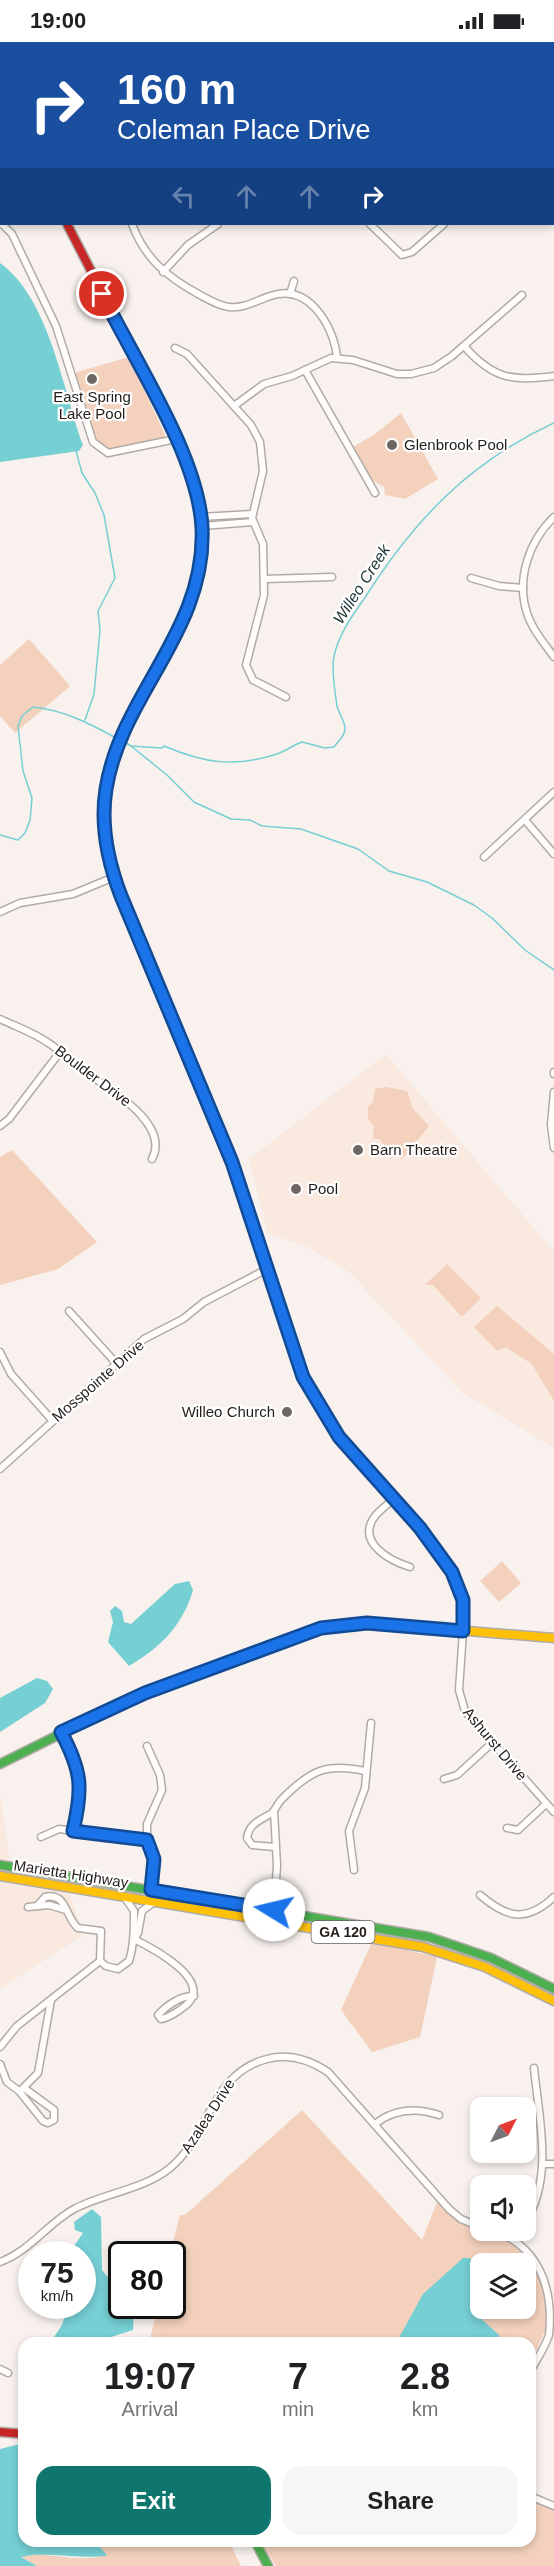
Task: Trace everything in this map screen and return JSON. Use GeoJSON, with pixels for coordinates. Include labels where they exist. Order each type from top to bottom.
{"type":"FeatureCollection","features":[{"type":"Feature","properties":{"kind":"main road"},"geometry":{"type":"LineString","coordinates":[[68,225],[176,439],[191,475],[201,522],[199,575],[190,607],[127,726],[111,767],[105,792],[105,827],[114,877],[232,1162],[298,1368],[314,1400],[339,1437],[432,1544],[455,1577],[463,1600],[463,1631]]}},
{"type":"Feature","properties":{"kind":"main road"},"geometry":{"type":"LineString","coordinates":[[0,1764],[61,1732],[145,1693],[321,1628],[367,1623],[554,1638]]}},
{"type":"Feature","properties":{"kind":"main road","name":"Marietta Highway"},"geometry":{"type":"LineString","coordinates":[[0,1865],[397,1930],[444,1941],[504,1963],[554,1989]]}},
{"type":"Feature","properties":{"kind":"main road","name":"Marietta Highway"},"geometry":{"type":"LineString","coordinates":[[0,1876],[423,1947],[485,1966],[554,2001]]}},
{"type":"Feature","properties":{"kind":"main road"},"geometry":{"type":"LineString","coordinates":[[0,2433],[18,2434]]}},
{"type":"Feature","properties":{"kind":"main road"},"geometry":{"type":"LineString","coordinates":[[258,2547],[268,2566]]}},
{"type":"Feature","properties":{"kind":"street"},"geometry":{"type":"LineString","coordinates":[[3,225],[12,234],[56,326],[93,441],[108,453],[176,439]]}},
{"type":"Feature","properties":{"kind":"street"},"geometry":{"type":"LineString","coordinates":[[133,225],[149,257],[163,272],[217,304],[229,307],[246,306],[275,295],[290,294],[308,303],[328,324],[335,337],[337,358]]}},
{"type":"Feature","properties":{"kind":"street"},"geometry":{"type":"LineString","coordinates":[[163,272],[188,245],[217,225]]}},
{"type":"Feature","properties":{"kind":"street"},"geometry":{"type":"LineString","coordinates":[[371,225],[402,255],[402,264]]}},
{"type":"Feature","properties":{"kind":"street"},"geometry":{"type":"LineString","coordinates":[[402,255],[412,252],[443,225]]}},
{"type":"Feature","properties":{"kind":"street"},"geometry":{"type":"LineString","coordinates":[[290,294],[294,281]]}},
{"type":"Feature","properties":{"kind":"street"},"geometry":{"type":"LineString","coordinates":[[234,406],[258,387],[305,370],[322,361],[337,358],[353,360],[387,372],[411,374],[444,363],[522,295]]}},
{"type":"Feature","properties":{"kind":"street"},"geometry":{"type":"LineString","coordinates":[[464,346],[493,373],[528,378],[554,376]]}},
{"type":"Feature","properties":{"kind":"street"},"geometry":{"type":"LineString","coordinates":[[175,348],[187,354],[234,406],[250,425],[262,449],[263,471],[252,513],[253,522],[263,544],[264,579],[261,615],[246,665],[253,680],[286,697]]}},
{"type":"Feature","properties":{"kind":"street"},"geometry":{"type":"LineString","coordinates":[[305,370],[375,493]]}},
{"type":"Feature","properties":{"kind":"street"},"geometry":{"type":"LineString","coordinates":[[201,522],[252,513]]}},
{"type":"Feature","properties":{"kind":"street"},"geometry":{"type":"LineString","coordinates":[[554,517],[540,532],[531,548],[523,588],[531,623],[554,657]]}},
{"type":"Feature","properties":{"kind":"street"},"geometry":{"type":"LineString","coordinates":[[201,522],[253,522]]}},
{"type":"Feature","properties":{"kind":"street"},"geometry":{"type":"LineString","coordinates":[[264,579],[332,577]]}},
{"type":"Feature","properties":{"kind":"street"},"geometry":{"type":"LineString","coordinates":[[471,578],[499,586],[523,588]]}},
{"type":"Feature","properties":{"kind":"street"},"geometry":{"type":"LineString","coordinates":[[484,858],[554,792]]}},
{"type":"Feature","properties":{"kind":"street"},"geometry":{"type":"LineString","coordinates":[[525,820],[554,854]]}},
{"type":"Feature","properties":{"kind":"street"},"geometry":{"type":"LineString","coordinates":[[0,912],[20,903],[73,894],[114,877]]}},
{"type":"Feature","properties":{"kind":"street","name":"Boulder Drive"},"geometry":{"type":"LineString","coordinates":[[0,1019],[40,1038],[120,1094],[137,1110],[155,1139],[156,1150],[152,1159]]}},
{"type":"Feature","properties":{"kind":"street"},"geometry":{"type":"LineString","coordinates":[[0,1126],[9,1119],[60,1052]]}},
{"type":"Feature","properties":{"kind":"street"},"geometry":{"type":"LineString","coordinates":[[554,1092],[551,1125],[554,1148]]}},
{"type":"Feature","properties":{"kind":"street","name":"Mosspointe Drive"},"geometry":{"type":"LineString","coordinates":[[0,1469],[144,1339],[183,1319],[204,1302],[267,1269]]}},
{"type":"Feature","properties":{"kind":"street"},"geometry":{"type":"LineString","coordinates":[[69,1311],[116,1363]]}},
{"type":"Feature","properties":{"kind":"street"},"geometry":{"type":"LineString","coordinates":[[0,1352],[11,1374],[52,1420]]}},
{"type":"Feature","properties":{"kind":"street"},"geometry":{"type":"LineString","coordinates":[[394,1499],[373,1519],[370,1536],[374,1545],[391,1561],[410,1567]]}},
{"type":"Feature","properties":{"kind":"street","name":"Ashurst Drive"},"geometry":{"type":"LineString","coordinates":[[463,1631],[459,1684],[462,1704],[492,1743],[554,1812]]}},
{"type":"Feature","properties":{"kind":"street"},"geometry":{"type":"LineString","coordinates":[[354,1870],[349,1831],[363,1795],[371,1723]]}},
{"type":"Feature","properties":{"kind":"street"},"geometry":{"type":"LineString","coordinates":[[61,1732],[78,1768],[78,1809],[73,1831]]}},
{"type":"Feature","properties":{"kind":"street"},"geometry":{"type":"LineString","coordinates":[[444,1779],[457,1775],[492,1743]]}},
{"type":"Feature","properties":{"kind":"street"},"geometry":{"type":"LineString","coordinates":[[147,1746],[160,1775],[162,1790],[148,1820],[147,1840],[154,1859],[151,1890]]}},
{"type":"Feature","properties":{"kind":"street"},"geometry":{"type":"LineString","coordinates":[[275,1847],[257,1847],[247,1838],[252,1825],[274,1811],[281,1800],[320,1769],[336,1766],[365,1771]]}},
{"type":"Feature","properties":{"kind":"street"},"geometry":{"type":"LineString","coordinates":[[507,1828],[518,1830],[546,1804]]}},
{"type":"Feature","properties":{"kind":"street"},"geometry":{"type":"LineString","coordinates":[[274,1811],[277,1882],[274,1910]]}},
{"type":"Feature","properties":{"kind":"street"},"geometry":{"type":"LineString","coordinates":[[41,1837],[59,1829],[147,1840]]}},
{"type":"Feature","properties":{"kind":"street"},"geometry":{"type":"LineString","coordinates":[[480,1895],[491,1905],[520,1916],[536,1913],[554,1897]]}},
{"type":"Feature","properties":{"kind":"street"},"geometry":{"type":"LineString","coordinates":[[122,1896],[134,1911],[131,1932],[134,1939],[167,1957],[193,1984],[194,1996],[184,2007],[162,2020],[159,2018],[158,2015],[164,2008],[185,1997],[194,1996]]}},
{"type":"Feature","properties":{"kind":"street"},"geometry":{"type":"LineString","coordinates":[[0,2047],[17,2026],[100,1961],[101,1931],[78,1928],[66,1911],[63,1902],[55,1897],[45,1898],[37,1906],[28,1907]]}},
{"type":"Feature","properties":{"kind":"street"},"geometry":{"type":"LineString","coordinates":[[100,1961],[115,1969],[123,1968],[131,1958],[143,1910],[157,1902]]}},
{"type":"Feature","properties":{"kind":"street"},"geometry":{"type":"LineString","coordinates":[[21,2090],[38,2073],[51,2000]]}},
{"type":"Feature","properties":{"kind":"street","name":"Azalea Drive"},"geometry":{"type":"LineString","coordinates":[[0,2262],[21,2252],[74,2209],[150,2181],[170,2169],[186,2150],[229,2080],[258,2061],[288,2057],[318,2066],[336,2079],[455,2215],[470,2222]]}},
{"type":"Feature","properties":{"kind":"street"},"geometry":{"type":"LineString","coordinates":[[0,2064],[7,2082],[21,2090],[54,2110],[54,2120],[48,2123],[43,2121],[21,2090]]}},
{"type":"Feature","properties":{"kind":"street"},"geometry":{"type":"LineString","coordinates":[[534,2068],[543,2164],[536,2203]]}},
{"type":"Feature","properties":{"kind":"street"},"geometry":{"type":"LineString","coordinates":[[375,2124],[397,2110],[425,2111],[439,2115]]}},
{"type":"Feature","properties":{"kind":"street"},"geometry":{"type":"LineString","coordinates":[[543,2164],[554,2164]]}},
{"type":"Feature","properties":{"kind":"street"},"geometry":{"type":"LineString","coordinates":[[517,2241],[539,2261],[553,2295],[553,2317],[549,2336],[536,2361]]}},
{"type":"Feature","properties":{"kind":"street"},"geometry":{"type":"LineString","coordinates":[[0,2369],[8,2373]]}},
{"type":"Feature","properties":{"kind":"street"},"geometry":{"type":"LineString","coordinates":[[536,2498],[554,2506]]}},
{"type":"Feature","properties":{"kind":"shaded area"},"geometry":{"type":"Polygon","coordinates":[[[129,357],[165,435],[163,438],[112,449],[98,440],[92,429],[74,373],[129,357]]]}},
{"type":"Feature","properties":{"kind":"shaded area"},"geometry":{"type":"Polygon","coordinates":[[[401,413],[438,479],[405,499],[385,495],[384,487],[370,479],[353,447],[375,434],[401,413]]]}},
{"type":"Feature","properties":{"kind":"shaded area"},"geometry":{"type":"Polygon","coordinates":[[[29,639],[70,686],[15,733],[0,716],[0,665],[29,639]]]}},
{"type":"Feature","properties":{"kind":"shaded area"},"geometry":{"type":"Polygon","coordinates":[[[386,1054],[554,1252],[554,1448],[462,1392],[349,1272],[308,1247],[268,1233],[249,1159],[386,1054]]]}},
{"type":"Feature","properties":{"kind":"shaded area"},"geometry":{"type":"Polygon","coordinates":[[[386,1087],[407,1091],[413,1109],[429,1126],[402,1159],[392,1154],[379,1139],[373,1139],[374,1126],[368,1119],[368,1107],[373,1102],[375,1089],[386,1087]]]}},
{"type":"Feature","properties":{"kind":"shaded area"},"geometry":{"type":"Polygon","coordinates":[[[12,1150],[97,1242],[58,1269],[0,1285],[0,1157],[12,1150]]]}},
{"type":"Feature","properties":{"kind":"shaded area"},"geometry":{"type":"Polygon","coordinates":[[[447,1264],[481,1298],[462,1317],[433,1285],[425,1285],[447,1264]]]}},
{"type":"Feature","properties":{"kind":"shaded area"},"geometry":{"type":"Polygon","coordinates":[[[497,1306],[554,1354],[554,1401],[532,1364],[506,1347],[497,1351],[474,1327],[497,1306]]]}},
{"type":"Feature","properties":{"kind":"shaded area"},"geometry":{"type":"Polygon","coordinates":[[[502,1561],[521,1583],[499,1602],[480,1581],[502,1561]]]}},
{"type":"Feature","properties":{"kind":"shaded area"},"geometry":{"type":"Polygon","coordinates":[[[0,1791],[10,1863],[63,1873],[83,1935],[0,1989],[0,1791]]]}},
{"type":"Feature","properties":{"kind":"shaded area"},"geometry":{"type":"Polygon","coordinates":[[[372,1942],[437,1957],[420,2037],[372,2052],[341,2010],[372,1942]]]}},
{"type":"Feature","properties":{"kind":"shaded area"},"geometry":{"type":"Polygon","coordinates":[[[302,2110],[422,2240],[438,2200],[470,2223],[470,2241],[514,2241],[527,2249],[529,2253],[470,2253],[470,2319],[536,2319],[536,2268],[548,2293],[547,2326],[536,2351],[536,2337],[150,2337],[155,2319],[186,2319],[186,2241],[173,2241],[180,2215],[185,2215],[302,2110]]]}},
{"type":"Feature","properties":{"kind":"shaded area"},"geometry":{"type":"Polygon","coordinates":[[[536,2502],[554,2510],[554,2566],[276,2566],[264,2547],[536,2547],[536,2502]]]}},
{"type":"Feature","properties":{"kind":"shaded area"},"geometry":{"type":"Polygon","coordinates":[[[100,2547],[232,2547],[241,2566],[37,2566],[20,2556],[85,2558],[106,2555],[100,2547]]]}},
{"type":"Feature","properties":{"kind":"water"},"geometry":{"type":"Polygon","coordinates":[[[0,263],[17,279],[43,322],[83,445],[79,451],[0,462],[0,263]]]}},
{"type":"Feature","properties":{"kind":"water"},"geometry":{"type":"Polygon","coordinates":[[[189,1581],[193,1590],[177,1625],[151,1651],[129,1666],[108,1642],[113,1622],[110,1611],[115,1606],[122,1611],[124,1622],[131,1624],[175,1584],[189,1581]]]}},
{"type":"Feature","properties":{"kind":"water"},"geometry":{"type":"Polygon","coordinates":[[[37,1678],[47,1681],[53,1689],[45,1703],[0,1732],[0,1698],[37,1678]]]}},
{"type":"Feature","properties":{"kind":"water"},"geometry":{"type":"Polygon","coordinates":[[[92,2209],[101,2217],[102,2270],[108,2278],[108,2319],[133,2319],[133,2330],[111,2337],[54,2337],[64,2319],[96,2319],[96,2241],[77,2241],[83,2233],[75,2230],[74,2222],[92,2209]]]}},
{"type":"Feature","properties":{"kind":"water"},"geometry":{"type":"Polygon","coordinates":[[[463,2258],[470,2258],[470,2319],[481,2319],[499,2337],[399,2337],[423,2294],[463,2258]]]}},
{"type":"Feature","properties":{"kind":"water"},"geometry":{"type":"Polygon","coordinates":[[[18,2444],[18,2547],[100,2547],[107,2555],[95,2557],[30,2555],[21,2557],[37,2566],[0,2566],[0,2449],[18,2444]]]}},
{"type":"Feature","properties":{"kind":"waterway"},"geometry":{"type":"LineString","coordinates":[[0,159],[0,172]]}},
{"type":"Feature","properties":{"kind":"waterway","name":"Willeo Creek"},"geometry":{"type":"LineString","coordinates":[[123,741],[131,746],[162,748],[164,746],[219,762],[261,758],[277,754],[302,742],[325,748],[334,747],[345,730],[337,706],[334,681],[333,661],[336,648],[347,624],[385,568],[404,542],[447,495],[496,456],[554,423]]}},
{"type":"Feature","properties":{"kind":"waterway"},"geometry":{"type":"LineString","coordinates":[[76,451],[82,473],[95,493],[104,515],[115,578],[98,611],[100,630],[94,694],[85,720]]}},
{"type":"Feature","properties":{"kind":"waterway","name":"Willeo Creek"},"geometry":{"type":"LineString","coordinates":[[0,835],[18,840],[25,833],[30,820],[32,798],[23,771],[18,726],[22,716],[33,707],[55,711],[86,722],[116,738]]}},
{"type":"Feature","properties":{"kind":"waterway"},"geometry":{"type":"LineString","coordinates":[[131,746],[167,775],[194,802],[231,819],[250,820],[262,826],[301,829],[358,849],[389,871],[427,882],[474,905],[492,918],[525,950],[554,970]]}},
{"type":"Feature","properties":{"kind":"traffic: fast"},"geometry":{"type":"LineString","coordinates":[[177,1029],[128,917],[118,887],[105,829],[104,801],[111,763],[121,738],[187,606],[196,577],[201,547],[200,515],[193,479],[178,440]]}},
{"type":"Feature","properties":{"kind":"traffic: fast"},"geometry":{"type":"LineString","coordinates":[[0,1764],[135,1697],[321,1628],[345,1625]]}},
{"type":"Feature","properties":{"kind":"traffic: fast"},"geometry":{"type":"LineString","coordinates":[[0,1865],[429,1937],[491,1958],[554,1989]]}},
{"type":"Feature","properties":{"kind":"traffic: fast"},"geometry":{"type":"LineString","coordinates":[[258,2547],[268,2566]]}},
{"type":"Feature","properties":{"kind":"traffic: slow"},"geometry":{"type":"LineString","coordinates":[[177,1029],[232,1162],[303,1377],[337,1434]]}},
{"type":"Feature","properties":{"kind":"traffic: slow"},"geometry":{"type":"LineString","coordinates":[[345,1625],[382,1624],[554,1638]]}},
{"type":"Feature","properties":{"kind":"traffic: slow"},"geometry":{"type":"LineString","coordinates":[[0,1876],[423,1947],[485,1967],[554,2001]]}},
{"type":"Feature","properties":{"kind":"traffic: jam"},"geometry":{"type":"LineString","coordinates":[[68,225],[178,440]]}},
{"type":"Feature","properties":{"kind":"traffic: jam"},"geometry":{"type":"LineString","coordinates":[[337,1434],[369,1473],[407,1512],[441,1554],[454,1576],[462,1599],[463,1631]]}},
{"type":"Feature","properties":{"kind":"traffic: jam"},"geometry":{"type":"LineString","coordinates":[[0,2432],[18,2434]]}},
{"type":"Feature","properties":{"kind":"place","name":"East Spring Lake Pool"},"geometry":{"type":"Point","coordinates":[92,379]}},
{"type":"Feature","properties":{"kind":"place","name":"Glenbrook Pool"},"geometry":{"type":"Point","coordinates":[392,445]}},
{"type":"Feature","properties":{"kind":"place","name":"Barn Theatre"},"geometry":{"type":"Point","coordinates":[358,1150]}},
{"type":"Feature","properties":{"kind":"place","name":"Pool"},"geometry":{"type":"Point","coordinates":[296,1189]}},
{"type":"Feature","properties":{"kind":"place","name":"Willeo Church"},"geometry":{"type":"Point","coordinates":[287,1412]}},
{"type":"Feature","properties":{"kind":"route"},"geometry":{"type":"LineString","coordinates":[[102,294],[189,468],[201,517],[202,534],[199,575],[190,607],[124,733],[111,767],[105,792],[104,810],[106,845],[114,877],[232,1162],[292,1348],[314,1400],[339,1437],[420,1528],[447,1564],[458,1582],[463,1600],[463,1631],[367,1623],[321,1628],[145,1693],[61,1732],[78,1768],[78,1809],[73,1831],[131,1840],[147,1840],[154,1859],[151,1890],[274,1910]]}}]}
